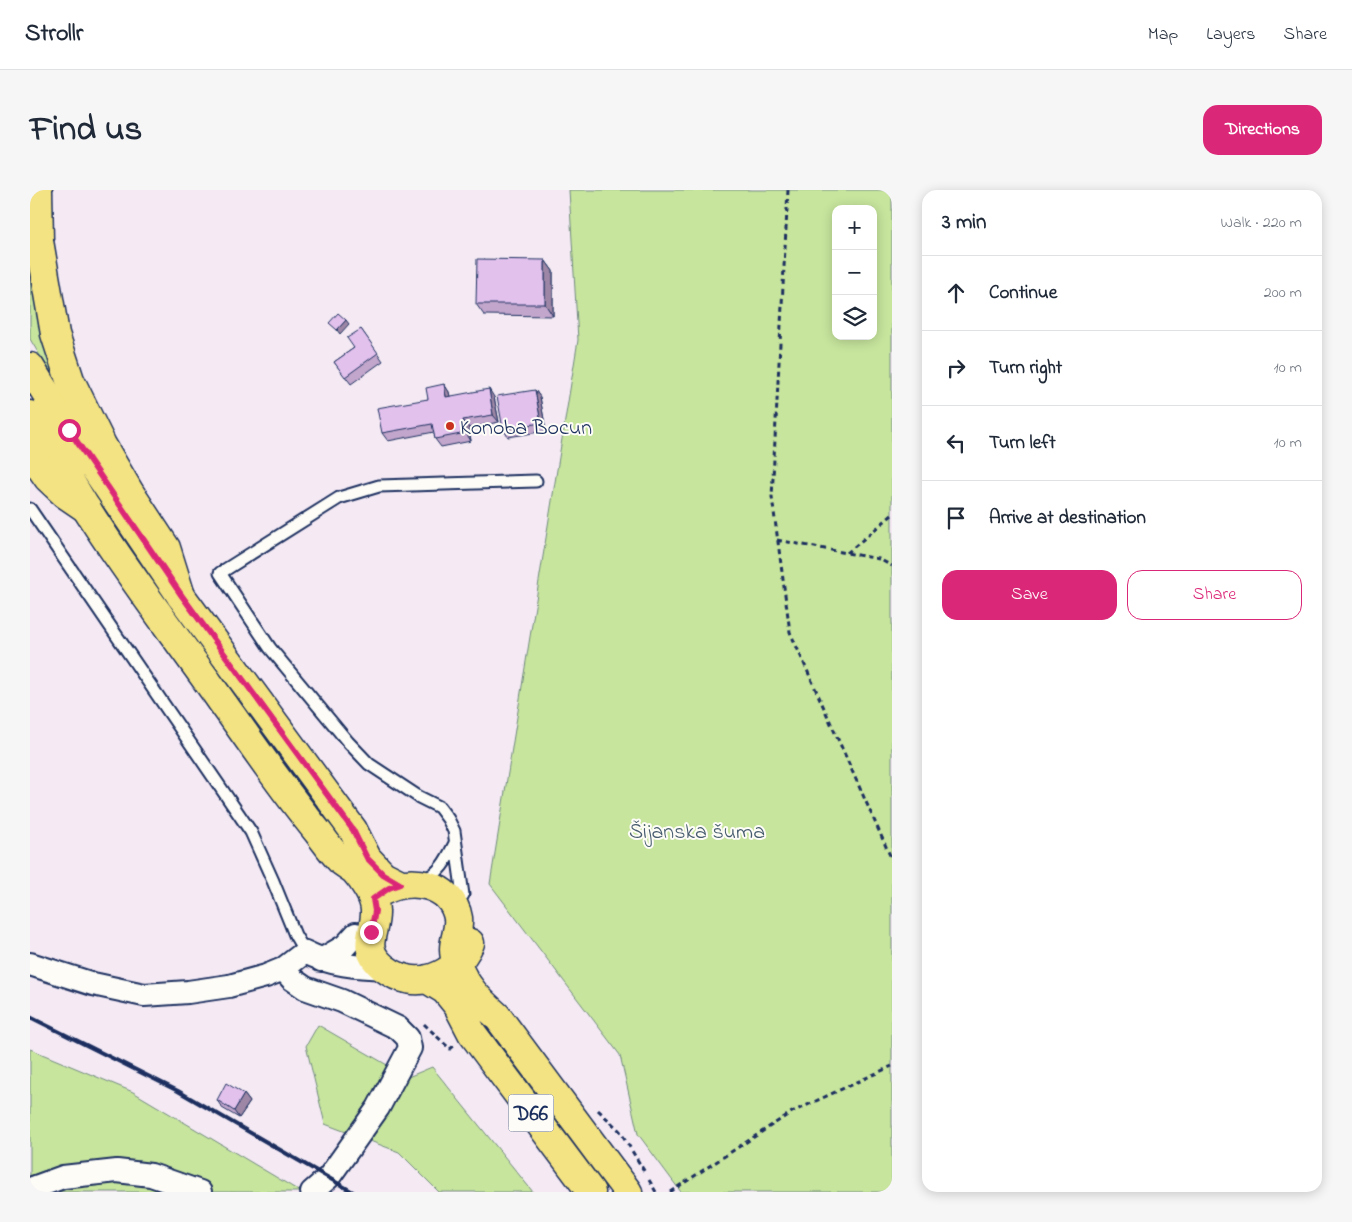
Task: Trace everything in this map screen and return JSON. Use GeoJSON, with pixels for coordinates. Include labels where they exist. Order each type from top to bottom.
{"type":"FeatureCollection","features":[{"type":"Feature","properties":{"kind":"main road"},"geometry":{"type":"LineString","coordinates":[[38,190],[41,250],[55,334],[70,380],[102,445],[130,493],[166,548],[182,596]]}},
{"type":"Feature","properties":{"kind":"main road","name":"D66"},"geometry":{"type":"LineString","coordinates":[[30,367],[69,430],[182,596],[353,830],[367,858],[383,874],[416,880],[450,881],[463,894],[469,906],[473,930],[463,953],[447,972],[421,987],[402,995],[390,991],[370,977],[377,961],[370,941],[375,911],[373,899],[354,871],[341,861],[301,812],[142,589],[87,509],[30,415]]}},
{"type":"Feature","properties":{"kind":"main road"},"geometry":{"type":"LineString","coordinates":[[30,452],[48,478],[65,494],[87,509]]}},
{"type":"Feature","properties":{"kind":"main road","name":"D66"},"geometry":{"type":"LineString","coordinates":[[353,830],[394,862],[408,868],[416,880],[446,895],[454,907],[458,919],[453,950],[463,953],[470,959],[476,975],[490,997],[496,1016],[628,1192]]}},
{"type":"Feature","properties":{"kind":"main road","name":"D66"},"geometry":{"type":"LineString","coordinates":[[341,861],[357,904],[356,945],[374,968]]}},
{"type":"Feature","properties":{"kind":"main road"},"geometry":{"type":"LineString","coordinates":[[357,928],[363,911],[373,899],[389,888],[416,880]]}},
{"type":"Feature","properties":{"kind":"main road","name":"D66"},"geometry":{"type":"LineString","coordinates":[[421,987],[472,1033],[591,1192]]}},
{"type":"Feature","properties":{"kind":"street"},"geometry":{"type":"LineString","coordinates":[[30,964],[93,984],[144,995],[188,992],[229,986],[266,976],[313,956],[345,946],[357,928]]}},
{"type":"Feature","properties":{"kind":"street"},"geometry":{"type":"LineString","coordinates":[[313,956],[374,968]]}},
{"type":"Feature","properties":{"kind":"street"},"geometry":{"type":"LineString","coordinates":[[283,969],[292,979],[305,988],[342,1001],[398,1028],[408,1038],[410,1048],[378,1108],[329,1177],[312,1192]]}},
{"type":"Feature","properties":{"kind":"street"},"geometry":{"type":"LineString","coordinates":[[30,1188],[64,1177],[116,1171],[151,1175],[200,1192]]}},
{"type":"Feature","properties":{"kind":"lane"},"geometry":{"type":"LineString","coordinates":[[463,894],[454,831],[439,807],[419,797],[369,764],[348,742],[270,648],[220,573],[339,498],[379,486],[536,481]]}},
{"type":"Feature","properties":{"kind":"lane"},"geometry":{"type":"LineString","coordinates":[[30,509],[251,832],[295,935],[313,956]]}},
{"type":"Feature","properties":{"kind":"lane"},"geometry":{"type":"LineString","coordinates":[[416,880],[445,864],[455,843]]}},
{"type":"Feature","properties":{"kind":"path"},"geometry":{"type":"LineString","coordinates":[[788,190],[772,497],[790,632],[892,860]]}},
{"type":"Feature","properties":{"kind":"path"},"geometry":{"type":"LineString","coordinates":[[847,553],[892,515]]}},
{"type":"Feature","properties":{"kind":"path"},"geometry":{"type":"LineString","coordinates":[[777,540],[879,559],[892,566]]}},
{"type":"Feature","properties":{"kind":"path"},"geometry":{"type":"LineString","coordinates":[[670,1192],[792,1112],[892,1066]]}},
{"type":"Feature","properties":{"kind":"green space","name":"Šijanska šuma"},"geometry":{"type":"Polygon","coordinates":[[[569,190],[892,190],[892,1192],[681,1192],[638,1134],[620,1055],[490,884],[578,340],[569,190]]]}},
{"type":"Feature","properties":{"kind":"green space"},"geometry":{"type":"Polygon","coordinates":[[[30,199],[71,408],[30,339],[30,199]]]}},
{"type":"Feature","properties":{"kind":"green space"},"geometry":{"type":"Polygon","coordinates":[[[318,1025],[408,1077],[432,1067],[533,1192],[439,1192],[399,1152],[325,1124],[306,1046],[318,1025]]]}},
{"type":"Feature","properties":{"kind":"green space"},"geometry":{"type":"Polygon","coordinates":[[[30,1049],[133,1092],[301,1192],[30,1192],[30,1049]]]}},
{"type":"Feature","properties":{"kind":"building"},"geometry":{"type":"Polygon","coordinates":[[[477,259],[545,260],[545,304],[476,304],[477,259]]]}},
{"type":"Feature","properties":{"kind":"building"},"geometry":{"type":"Polygon","coordinates":[[[338,313],[346,320],[337,330],[329,323],[338,313]]]}},
{"type":"Feature","properties":{"kind":"building"},"geometry":{"type":"Polygon","coordinates":[[[361,329],[378,353],[345,377],[334,362],[354,348],[347,338],[361,329]]]}},
{"type":"Feature","properties":{"kind":"building"},"geometry":{"type":"Polygon","coordinates":[[[444,384],[446,397],[489,389],[493,415],[463,420],[466,433],[435,439],[432,424],[382,433],[377,408],[428,399],[426,388],[444,384]]]}},
{"type":"Feature","properties":{"kind":"building"},"geometry":{"type":"Polygon","coordinates":[[[535,390],[541,423],[503,429],[497,396],[535,390]]]}},
{"type":"Feature","properties":{"kind":"building"},"geometry":{"type":"Polygon","coordinates":[[[226,1083],[244,1094],[234,1111],[217,1100],[226,1083]]]}},
{"type":"Feature","properties":{"kind":"railway"},"geometry":{"type":"LineString","coordinates":[[30,1017],[178,1091],[353,1192]]}},
{"type":"Feature","properties":{"kind":"place","name":"Konoba Bocun"},"geometry":{"type":"Point","coordinates":[450,426]}},
{"type":"Feature","properties":{"kind":"route"},"geometry":{"type":"LineString","coordinates":[[69,430],[182,596],[353,830],[367,858],[383,874],[400,884],[389,888],[373,899],[375,911],[371,932]]}}]}
